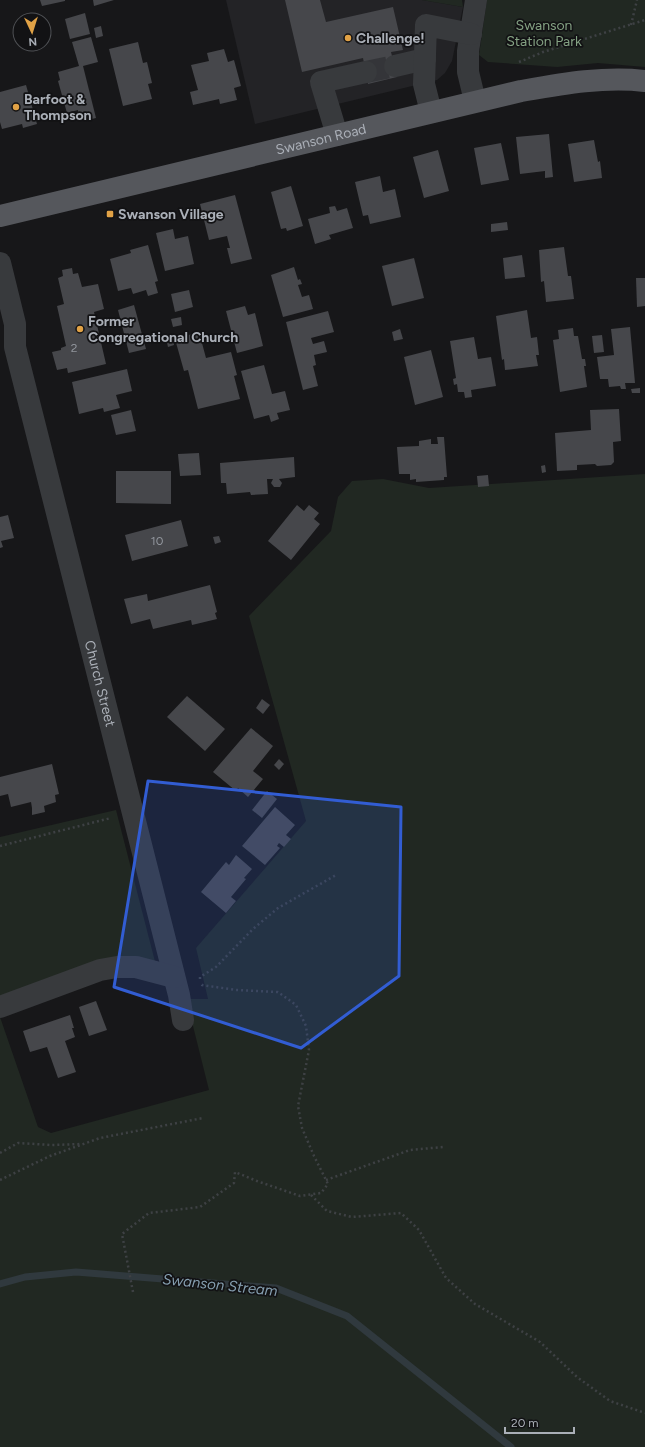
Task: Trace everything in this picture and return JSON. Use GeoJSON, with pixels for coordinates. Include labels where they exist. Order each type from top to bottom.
{"type":"FeatureCollection","features":[{"type":"Feature","properties":{"kind":"main road","name":"Swanson Road"},"geometry":{"type":"LineString","coordinates":[[0,216],[475,101],[553,85],[616,80],[645,81]]}},
{"type":"Feature","properties":{"kind":"street"},"geometry":{"type":"LineString","coordinates":[[475,101],[468,72],[468,51],[476,0]]}},
{"type":"Feature","properties":{"kind":"street"},"geometry":{"type":"LineString","coordinates":[[431,112],[424,84],[426,25],[470,34]]}},
{"type":"Feature","properties":{"kind":"street"},"geometry":{"type":"LineString","coordinates":[[394,66],[425,59]]}},
{"type":"Feature","properties":{"kind":"street"},"geometry":{"type":"LineString","coordinates":[[337,135],[321,82],[366,72]]}},
{"type":"Feature","properties":{"kind":"street","name":"Church Street"},"geometry":{"type":"LineString","coordinates":[[0,264],[16,324],[15,347],[179,995],[183,1020]]}},
{"type":"Feature","properties":{"kind":"street","name":"Church Street"},"geometry":{"type":"LineString","coordinates":[[0,325],[15,347]]}},
{"type":"Feature","properties":{"kind":"street"},"geometry":{"type":"LineString","coordinates":[[0,1006],[100,970],[117,967],[136,967],[174,977]]}},
{"type":"Feature","properties":{"kind":"path"},"geometry":{"type":"LineString","coordinates":[[631,25],[637,6],[637,0]]}},
{"type":"Feature","properties":{"kind":"path"},"geometry":{"type":"LineString","coordinates":[[519,62],[543,52],[645,20]]}},
{"type":"Feature","properties":{"kind":"path"},"geometry":{"type":"LineString","coordinates":[[0,846],[132,812]]}},
{"type":"Feature","properties":{"kind":"path"},"geometry":{"type":"LineString","coordinates":[[133,1292],[122,1234],[149,1213],[200,1207],[234,1183],[235,1172],[300,1196],[321,1193],[328,1184],[302,1128],[298,1106],[309,1050],[306,1026],[296,1005],[278,992],[236,990],[202,985],[200,977],[216,967],[253,929],[278,908],[336,875]]}},
{"type":"Feature","properties":{"kind":"path"},"geometry":{"type":"LineString","coordinates":[[0,1180],[50,1156],[100,1138],[203,1118]]}},
{"type":"Feature","properties":{"kind":"path"},"geometry":{"type":"LineString","coordinates":[[0,1153],[18,1143],[51,1145],[85,1144]]}},
{"type":"Feature","properties":{"kind":"path"},"geometry":{"type":"LineString","coordinates":[[326,1180],[410,1150],[443,1146]]}},
{"type":"Feature","properties":{"kind":"path"},"geometry":{"type":"LineString","coordinates":[[311,1195],[327,1211],[352,1217],[401,1213],[418,1230],[446,1278],[475,1304],[540,1342],[577,1377],[610,1401],[645,1413]]}},
{"type":"Feature","properties":{"kind":"highlighted area"},"geometry":{"type":"Polygon","coordinates":[[[148,781],[401,807],[399,976],[301,1048],[114,987],[148,781]]]}},
{"type":"Feature","properties":{"kind":"shaded area"},"geometry":{"type":"Polygon","coordinates":[[[226,0],[422,0],[463,7],[452,61],[445,73],[437,80],[255,124],[226,0]]]}},
{"type":"Feature","properties":{"kind":"green space"},"geometry":{"type":"Polygon","coordinates":[[[422,0],[462,0],[463,7],[422,0]]]}},
{"type":"Feature","properties":{"kind":"green space","name":"Swanson Station Park"},"geometry":{"type":"Polygon","coordinates":[[[487,0],[645,0],[645,67],[598,63],[557,67],[488,62],[479,55],[487,0]]]}},
{"type":"Feature","properties":{"kind":"green space"},"geometry":{"type":"Polygon","coordinates":[[[645,474],[645,1447],[0,1447],[0,1017],[38,1127],[51,1133],[209,1090],[193,1026],[190,999],[208,999],[196,948],[306,821],[249,616],[331,531],[338,497],[352,481],[383,479],[429,488],[645,474]]]}},
{"type":"Feature","properties":{"kind":"green space"},"geometry":{"type":"Polygon","coordinates":[[[116,810],[159,977],[130,969],[0,1015],[0,837],[116,810]]]}},
{"type":"Feature","properties":{"kind":"building"},"geometry":{"type":"Polygon","coordinates":[[[40,0],[65,0],[65,1],[42,6],[40,0]]]}},
{"type":"Feature","properties":{"kind":"building"},"geometry":{"type":"Polygon","coordinates":[[[93,0],[114,0],[94,6],[93,0]]]}},
{"type":"Feature","properties":{"kind":"building"},"geometry":{"type":"Polygon","coordinates":[[[285,0],[320,0],[326,22],[393,7],[403,50],[391,52],[397,77],[368,84],[363,58],[302,72],[285,0]]]}},
{"type":"Feature","properties":{"kind":"building"},"geometry":{"type":"Polygon","coordinates":[[[85,13],[90,34],[70,39],[65,19],[85,13]]]}},
{"type":"Feature","properties":{"kind":"building"},"geometry":{"type":"Polygon","coordinates":[[[101,26],[103,36],[96,38],[94,28],[101,26]]]}},
{"type":"Feature","properties":{"kind":"building"},"geometry":{"type":"Polygon","coordinates":[[[91,37],[98,62],[83,66],[96,118],[83,121],[81,113],[78,113],[78,110],[67,113],[58,81],[60,80],[58,72],[79,66],[72,42],[91,37]]]}},
{"type":"Feature","properties":{"kind":"building"},"geometry":{"type":"Polygon","coordinates":[[[138,42],[143,63],[147,62],[152,83],[148,84],[152,99],[123,106],[109,49],[138,42]]]}},
{"type":"Feature","properties":{"kind":"building"},"geometry":{"type":"Polygon","coordinates":[[[224,49],[228,62],[234,60],[241,86],[234,88],[237,100],[220,104],[219,99],[193,105],[190,92],[198,90],[191,65],[209,61],[207,53],[224,49]]]}},
{"type":"Feature","properties":{"kind":"building","name":"Barfoot & Thompson"},"geometry":{"type":"Polygon","coordinates":[[[26,85],[37,124],[23,128],[22,124],[2,129],[0,122],[0,92],[26,85]]]}},
{"type":"Feature","properties":{"kind":"building"},"geometry":{"type":"Polygon","coordinates":[[[549,134],[553,177],[545,178],[545,171],[520,174],[516,137],[549,134]]]}},
{"type":"Feature","properties":{"kind":"building"},"geometry":{"type":"Polygon","coordinates":[[[594,140],[598,162],[600,161],[602,178],[574,182],[568,144],[594,140]]]}},
{"type":"Feature","properties":{"kind":"building"},"geometry":{"type":"Polygon","coordinates":[[[501,143],[509,180],[481,185],[474,148],[501,143]]]}},
{"type":"Feature","properties":{"kind":"building"},"geometry":{"type":"Polygon","coordinates":[[[438,150],[449,191],[424,198],[413,157],[438,150]]]}},
{"type":"Feature","properties":{"kind":"building"},"geometry":{"type":"Polygon","coordinates":[[[380,176],[383,192],[395,189],[401,217],[370,224],[368,215],[363,216],[355,182],[380,176]]]}},
{"type":"Feature","properties":{"kind":"building"},"geometry":{"type":"Polygon","coordinates":[[[291,186],[303,226],[287,231],[286,228],[281,229],[271,192],[291,186]]]}},
{"type":"Feature","properties":{"kind":"building"},"geometry":{"type":"Polygon","coordinates":[[[235,195],[252,259],[231,264],[227,248],[230,248],[227,236],[209,240],[200,204],[235,195]]]}},
{"type":"Feature","properties":{"kind":"building"},"geometry":{"type":"Polygon","coordinates":[[[335,206],[337,211],[347,208],[353,228],[329,235],[331,239],[315,244],[308,219],[330,213],[329,207],[335,206]]]}},
{"type":"Feature","properties":{"kind":"building"},"geometry":{"type":"Polygon","coordinates":[[[507,222],[508,230],[491,232],[491,224],[507,222]]]}},
{"type":"Feature","properties":{"kind":"building"},"geometry":{"type":"Polygon","coordinates":[[[173,229],[175,239],[188,236],[194,264],[165,271],[156,233],[173,229]]]}},
{"type":"Feature","properties":{"kind":"building"},"geometry":{"type":"Polygon","coordinates":[[[148,245],[158,281],[155,282],[158,293],[148,296],[146,290],[133,294],[131,288],[118,291],[110,259],[131,253],[130,250],[148,245]]]}},
{"type":"Feature","properties":{"kind":"building"},"geometry":{"type":"Polygon","coordinates":[[[564,247],[568,276],[571,276],[574,299],[546,302],[544,281],[541,282],[539,250],[564,247]]]}},
{"type":"Feature","properties":{"kind":"building"},"geometry":{"type":"Polygon","coordinates":[[[522,255],[525,277],[505,279],[503,258],[522,255]]]}},
{"type":"Feature","properties":{"kind":"building"},"geometry":{"type":"Polygon","coordinates":[[[414,258],[424,298],[392,306],[382,266],[414,258]]]}},
{"type":"Feature","properties":{"kind":"building"},"geometry":{"type":"Polygon","coordinates":[[[294,267],[298,280],[300,279],[302,284],[298,285],[302,297],[309,295],[313,309],[283,317],[271,275],[294,267]]]}},
{"type":"Feature","properties":{"kind":"building","name":"Former Congregational Church"},"geometry":{"type":"Polygon","coordinates":[[[72,268],[73,274],[78,273],[82,287],[98,284],[104,309],[94,312],[106,364],[68,373],[67,368],[57,370],[52,352],[61,350],[61,348],[66,346],[57,306],[64,304],[58,278],[63,276],[62,270],[72,268]]]}},
{"type":"Feature","properties":{"kind":"building"},"geometry":{"type":"Polygon","coordinates":[[[636,278],[645,278],[645,306],[637,307],[636,278]]]}},
{"type":"Feature","properties":{"kind":"building"},"geometry":{"type":"Polygon","coordinates":[[[189,290],[193,307],[175,312],[171,294],[189,290]]]}},
{"type":"Feature","properties":{"kind":"building"},"geometry":{"type":"Polygon","coordinates":[[[134,305],[146,349],[129,353],[118,310],[134,305]]]}},
{"type":"Feature","properties":{"kind":"building"},"geometry":{"type":"Polygon","coordinates":[[[245,306],[248,315],[255,313],[263,346],[237,353],[226,311],[245,306]]]}},
{"type":"Feature","properties":{"kind":"building"},"geometry":{"type":"Polygon","coordinates":[[[527,310],[531,338],[537,337],[539,355],[536,355],[538,366],[505,370],[504,359],[502,360],[496,316],[527,310]]]}},
{"type":"Feature","properties":{"kind":"building"},"geometry":{"type":"Polygon","coordinates":[[[328,311],[334,332],[311,338],[313,344],[324,341],[327,352],[314,355],[316,365],[313,366],[318,386],[303,390],[286,322],[328,311]]]}},
{"type":"Feature","properties":{"kind":"building"},"geometry":{"type":"Polygon","coordinates":[[[181,317],[182,325],[173,327],[171,319],[181,317]]]}},
{"type":"Feature","properties":{"kind":"building"},"geometry":{"type":"Polygon","coordinates":[[[630,327],[635,383],[625,383],[626,389],[621,389],[620,386],[609,387],[608,379],[600,379],[597,357],[614,355],[611,329],[630,327]]]}},
{"type":"Feature","properties":{"kind":"building"},"geometry":{"type":"Polygon","coordinates":[[[573,328],[574,336],[578,336],[582,359],[585,359],[586,366],[584,366],[587,387],[560,392],[553,340],[559,339],[558,330],[573,328]]]}},
{"type":"Feature","properties":{"kind":"building"},"geometry":{"type":"Polygon","coordinates":[[[400,329],[403,339],[394,341],[392,332],[400,329]]]}},
{"type":"Feature","properties":{"kind":"building"},"geometry":{"type":"Polygon","coordinates":[[[199,332],[206,358],[231,352],[237,375],[234,376],[240,399],[198,409],[188,370],[184,371],[175,339],[199,332]]]}},
{"type":"Feature","properties":{"kind":"building"},"geometry":{"type":"Polygon","coordinates":[[[602,335],[604,352],[594,353],[592,336],[602,335]]]}},
{"type":"Feature","properties":{"kind":"building"},"geometry":{"type":"Polygon","coordinates":[[[173,337],[174,345],[168,347],[166,338],[173,337]]]}},
{"type":"Feature","properties":{"kind":"building"},"geometry":{"type":"Polygon","coordinates":[[[474,337],[478,359],[491,357],[496,386],[471,390],[472,397],[465,398],[464,392],[458,392],[457,384],[454,385],[453,379],[456,378],[450,341],[474,337]]]}},
{"type":"Feature","properties":{"kind":"building"},"geometry":{"type":"Polygon","coordinates":[[[431,350],[443,397],[415,405],[404,357],[431,350]]]}},
{"type":"Feature","properties":{"kind":"building"},"geometry":{"type":"Polygon","coordinates":[[[264,365],[272,394],[285,391],[290,410],[277,413],[279,419],[271,422],[269,415],[254,419],[241,371],[264,365]]]}},
{"type":"Feature","properties":{"kind":"building"},"geometry":{"type":"Polygon","coordinates":[[[127,369],[132,391],[116,395],[120,408],[104,412],[103,408],[79,414],[72,382],[127,369]]]}},
{"type":"Feature","properties":{"kind":"building"},"geometry":{"type":"Polygon","coordinates":[[[640,388],[640,393],[632,393],[631,389],[640,388]]]}},
{"type":"Feature","properties":{"kind":"building"},"geometry":{"type":"Polygon","coordinates":[[[619,409],[621,441],[613,442],[614,462],[611,465],[577,465],[577,470],[557,471],[555,433],[591,430],[590,410],[619,409]]]}},
{"type":"Feature","properties":{"kind":"building"},"geometry":{"type":"Polygon","coordinates":[[[131,410],[136,431],[116,435],[111,415],[131,410]]]}},
{"type":"Feature","properties":{"kind":"building"},"geometry":{"type":"Polygon","coordinates":[[[437,437],[444,437],[447,477],[444,477],[444,480],[416,482],[416,479],[410,480],[410,474],[399,474],[397,447],[419,446],[419,441],[431,439],[431,444],[438,444],[437,437]]]}},
{"type":"Feature","properties":{"kind":"building"},"geometry":{"type":"Polygon","coordinates":[[[199,453],[201,475],[180,476],[178,454],[199,453]]]}},
{"type":"Feature","properties":{"kind":"building"},"geometry":{"type":"Polygon","coordinates":[[[294,457],[295,477],[279,479],[282,483],[280,487],[274,487],[271,483],[273,479],[267,479],[268,494],[251,495],[250,492],[227,494],[226,483],[221,483],[220,463],[294,457]]]}},
{"type":"Feature","properties":{"kind":"building"},"geometry":{"type":"Polygon","coordinates":[[[545,465],[546,472],[542,473],[541,466],[545,465]]]}},
{"type":"Feature","properties":{"kind":"building"},"geometry":{"type":"Polygon","coordinates":[[[116,471],[171,471],[171,504],[116,503],[116,471]]]}},
{"type":"Feature","properties":{"kind":"building"},"geometry":{"type":"Polygon","coordinates":[[[488,475],[489,486],[478,487],[477,476],[488,475]]]}},
{"type":"Feature","properties":{"kind":"building"},"geometry":{"type":"Polygon","coordinates":[[[297,505],[304,511],[309,505],[319,513],[314,519],[320,524],[291,560],[268,541],[297,505]]]}},
{"type":"Feature","properties":{"kind":"building"},"geometry":{"type":"Polygon","coordinates":[[[8,515],[14,538],[1,541],[3,547],[0,548],[0,517],[8,515]]]}},
{"type":"Feature","properties":{"kind":"building"},"geometry":{"type":"Polygon","coordinates":[[[181,520],[188,546],[132,561],[125,535],[181,520]]]}},
{"type":"Feature","properties":{"kind":"building"},"geometry":{"type":"Polygon","coordinates":[[[219,536],[221,542],[215,544],[213,537],[219,536]]]}},
{"type":"Feature","properties":{"kind":"building"},"geometry":{"type":"Polygon","coordinates":[[[210,585],[217,612],[215,613],[217,619],[192,625],[191,620],[153,629],[150,619],[131,624],[124,599],[147,594],[148,601],[210,585]]]}},
{"type":"Feature","properties":{"kind":"building"},"geometry":{"type":"Polygon","coordinates":[[[187,696],[225,729],[205,751],[167,717],[187,696]]]}},
{"type":"Feature","properties":{"kind":"building"},"geometry":{"type":"Polygon","coordinates":[[[262,699],[270,705],[263,714],[256,708],[262,699]]]}},
{"type":"Feature","properties":{"kind":"building"},"geometry":{"type":"Polygon","coordinates":[[[251,728],[273,746],[253,771],[263,779],[248,797],[238,788],[236,791],[213,772],[251,728]]]}},
{"type":"Feature","properties":{"kind":"building"},"geometry":{"type":"Polygon","coordinates":[[[279,759],[284,764],[279,770],[274,765],[279,759]]]}},
{"type":"Feature","properties":{"kind":"building"},"geometry":{"type":"Polygon","coordinates":[[[52,764],[59,794],[55,795],[56,802],[44,806],[45,812],[32,815],[31,802],[11,807],[8,794],[0,796],[0,777],[52,764]]]}},
{"type":"Feature","properties":{"kind":"building"},"geometry":{"type":"Polygon","coordinates":[[[267,791],[277,799],[262,818],[252,810],[267,791]]]}},
{"type":"Feature","properties":{"kind":"building"},"geometry":{"type":"Polygon","coordinates":[[[275,807],[295,825],[286,835],[291,839],[284,847],[279,843],[277,846],[280,848],[265,865],[242,846],[275,807]]]}},
{"type":"Feature","properties":{"kind":"building"},"geometry":{"type":"Polygon","coordinates":[[[236,855],[252,869],[231,897],[236,901],[226,913],[201,892],[226,862],[229,865],[236,855]]]}},
{"type":"Feature","properties":{"kind":"building"},"geometry":{"type":"Polygon","coordinates":[[[96,1001],[107,1030],[89,1036],[79,1007],[96,1001]]]}},
{"type":"Feature","properties":{"kind":"building"},"geometry":{"type":"Polygon","coordinates":[[[70,1015],[75,1037],[65,1041],[76,1072],[58,1078],[47,1047],[30,1052],[23,1031],[70,1015]]]}},
{"type":"Feature","properties":{"kind":"waterway","name":"Swanson Stream"},"geometry":{"type":"LineString","coordinates":[[0,1284],[25,1277],[76,1272],[276,1288],[347,1316],[511,1447]]}},
{"type":"Feature","properties":{"kind":"tunnel"},"geometry":{"type":"LineString","coordinates":[[366,72],[395,66]]}},
{"type":"Feature","properties":{"kind":"place","name":"Challenge!"},"geometry":{"type":"Point","coordinates":[348,38]}},
{"type":"Feature","properties":{"kind":"place","name":"Barfoot & Thompson"},"geometry":{"type":"Point","coordinates":[16,107]}},
{"type":"Feature","properties":{"kind":"place","name":"Swanson Village"},"geometry":{"type":"Point","coordinates":[110,214]}},
{"type":"Feature","properties":{"kind":"place","name":"Former Congregational Church"},"geometry":{"type":"Point","coordinates":[80,329]}}]}
